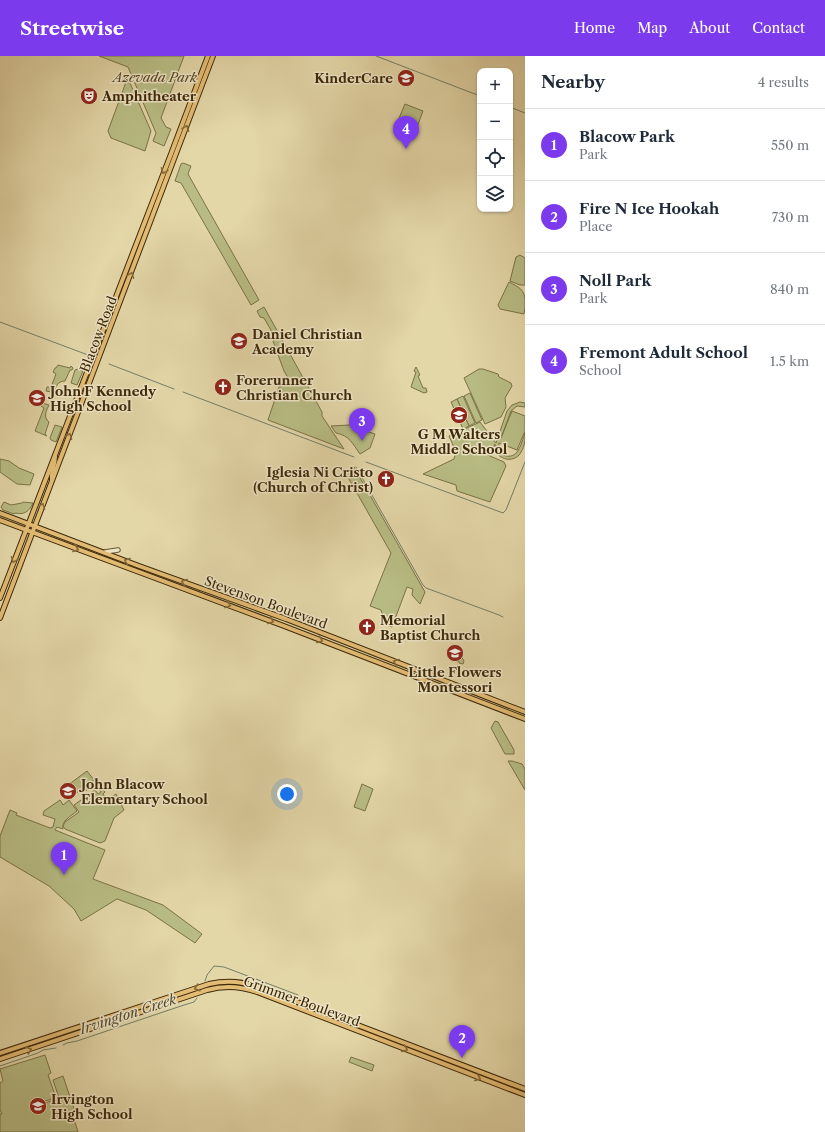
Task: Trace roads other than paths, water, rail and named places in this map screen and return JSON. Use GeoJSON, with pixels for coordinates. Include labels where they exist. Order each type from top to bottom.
{"type":"FeatureCollection","features":[{"type":"Feature","properties":{"kind":"main road","name":"Blacow Road"},"geometry":{"type":"LineString","coordinates":[[0,598],[208,56]]}},
{"type":"Feature","properties":{"kind":"main road","name":"Blacow Road"},"geometry":{"type":"LineString","coordinates":[[0,618],[213,56]]}},
{"type":"Feature","properties":{"kind":"main road"},"geometry":{"type":"LineString","coordinates":[[53,479],[51,472],[55,462],[55,454]]}},
{"type":"Feature","properties":{"kind":"main road","name":"Stevenson Boulevard"},"geometry":{"type":"LineString","coordinates":[[0,513],[286,620],[525,712]]}},
{"type":"Feature","properties":{"kind":"main road","name":"Stevenson Boulevard"},"geometry":{"type":"LineString","coordinates":[[0,520],[284,626],[525,719]]}},
{"type":"Feature","properties":{"kind":"main road","name":"Grimmer Boulevard"},"geometry":{"type":"LineString","coordinates":[[0,1053],[209,984],[233,981],[258,987],[525,1089]]}},
{"type":"Feature","properties":{"kind":"main road","name":"Grimmer Boulevard"},"geometry":{"type":"LineString","coordinates":[[0,1059],[207,990],[219,987],[235,987],[257,992],[525,1095]]}},
{"type":"Feature","properties":{"kind":"street"},"geometry":{"type":"LineString","coordinates":[[104,552],[118,550]]}},
{"type":"Feature","properties":{"kind":"waterway"},"geometry":{"type":"LineString","coordinates":[[376,56],[477,95]]}},
{"type":"Feature","properties":{"kind":"waterway"},"geometry":{"type":"LineString","coordinates":[[513,108],[525,113]]}},
{"type":"Feature","properties":{"kind":"waterway"},"geometry":{"type":"LineString","coordinates":[[0,322],[88,355]]}},
{"type":"Feature","properties":{"kind":"waterway"},"geometry":{"type":"LineString","coordinates":[[109,364],[174,389]]}},
{"type":"Feature","properties":{"kind":"waterway"},"geometry":{"type":"LineString","coordinates":[[183,392],[354,457]]}},
{"type":"Feature","properties":{"kind":"waterway"},"geometry":{"type":"LineString","coordinates":[[366,462],[503,513],[506,510],[525,462]]}},
{"type":"Feature","properties":{"kind":"waterway"},"geometry":{"type":"LineString","coordinates":[[356,467],[423,585],[426,588],[503,617]]}},
{"type":"Feature","properties":{"kind":"waterway","name":"Irvington Creek"},"geometry":{"type":"LineString","coordinates":[[205,981],[207,975],[214,966],[224,967],[298,995]]}},
{"type":"Feature","properties":{"kind":"waterway","name":"Irvington Creek"},"geometry":{"type":"LineString","coordinates":[[63,1045],[194,1002],[197,998]]}},
{"type":"Feature","properties":{"kind":"waterway","name":"Irvington Creek"},"geometry":{"type":"LineString","coordinates":[[0,1066],[43,1050],[56,1048]]}},
{"type":"Feature","properties":{"kind":"place","name":"KinderCare"},"geometry":{"type":"Point","coordinates":[406,78]}},
{"type":"Feature","properties":{"kind":"place","name":"Amphitheater"},"geometry":{"type":"Point","coordinates":[89,96]}},
{"type":"Feature","properties":{"kind":"place","name":"Fremont Adult School"},"geometry":{"type":"Point","coordinates":[406,149]}},
{"type":"Feature","properties":{"kind":"place","name":"Daniel Christian Academy"},"geometry":{"type":"Point","coordinates":[239,341]}},
{"type":"Feature","properties":{"kind":"place","name":"Forerunner Christian Church"},"geometry":{"type":"Point","coordinates":[223,387]}},
{"type":"Feature","properties":{"kind":"place","name":"John F Kennedy High School"},"geometry":{"type":"Point","coordinates":[37,398]}},
{"type":"Feature","properties":{"kind":"place","name":"G M Walters Middle School"},"geometry":{"type":"Point","coordinates":[459,415]}},
{"type":"Feature","properties":{"kind":"place","name":"Noll Park"},"geometry":{"type":"Point","coordinates":[362,441]}},
{"type":"Feature","properties":{"kind":"place","name":"Iglesia Ni Cristo (Church of Christ)"},"geometry":{"type":"Point","coordinates":[386,479]}},
{"type":"Feature","properties":{"kind":"place","name":"Memorial Baptist Church"},"geometry":{"type":"Point","coordinates":[367,627]}},
{"type":"Feature","properties":{"kind":"place","name":"Little Flowers Montessori"},"geometry":{"type":"Point","coordinates":[455,653]}},
{"type":"Feature","properties":{"kind":"place","name":"John Blacow Elementary School"},"geometry":{"type":"Point","coordinates":[68,791]}},
{"type":"Feature","properties":{"kind":"place","name":"Blacow Park"},"geometry":{"type":"Point","coordinates":[64,875]}},
{"type":"Feature","properties":{"kind":"place","name":"Fire N Ice Hookah"},"geometry":{"type":"Point","coordinates":[462,1058]}},
{"type":"Feature","properties":{"kind":"place","name":"Irvington High School"},"geometry":{"type":"Point","coordinates":[38,1106]}},
{"type":"Feature","properties":{"kind":"park label","name":"Azevada Park"},"geometry":{"type":"Point","coordinates":[155,77]}}]}
